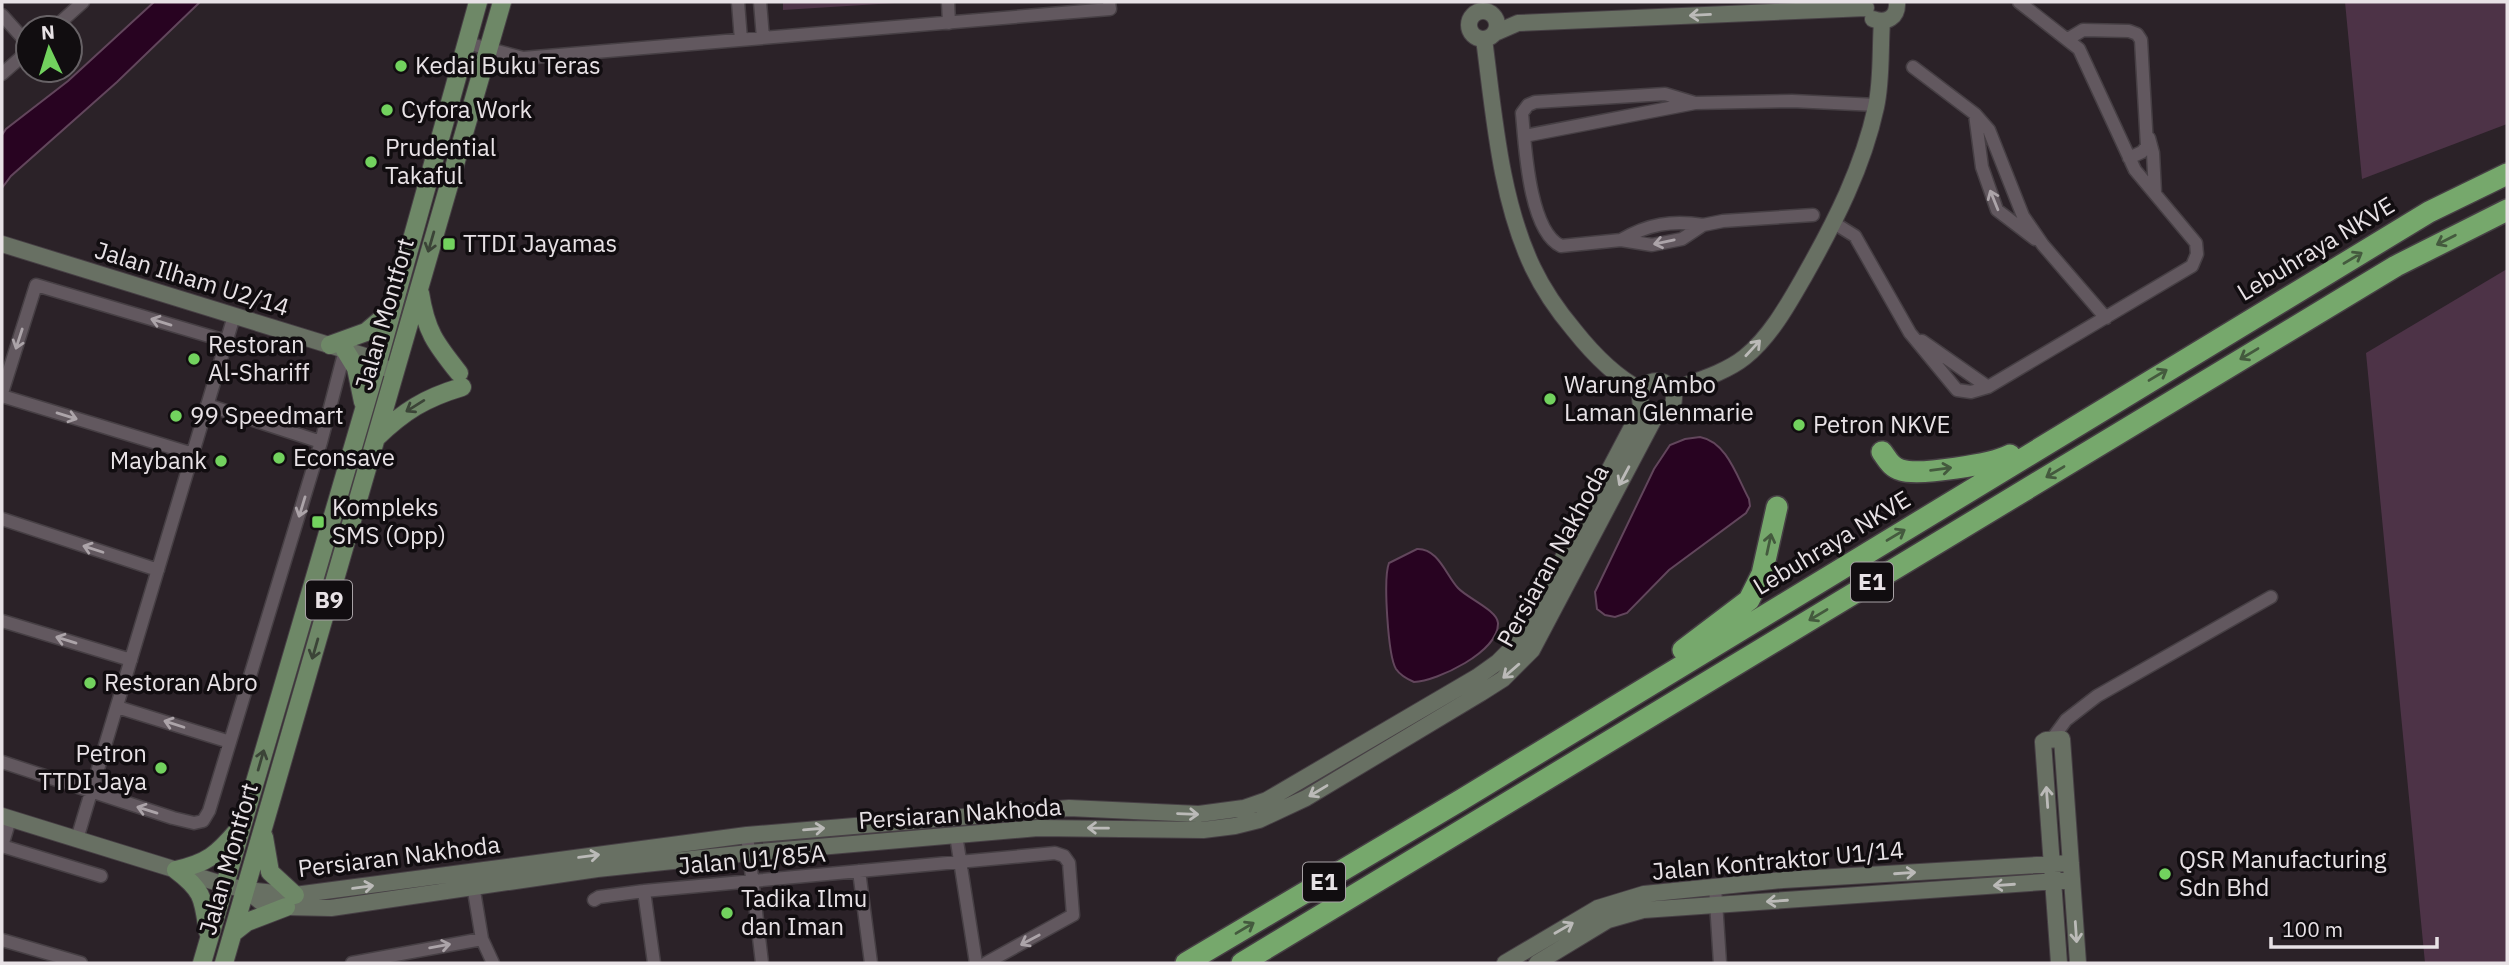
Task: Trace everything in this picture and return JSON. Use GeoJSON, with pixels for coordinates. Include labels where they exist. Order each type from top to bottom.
{"type":"FeatureCollection","features":[{"type":"Feature","properties":{"kind":"highway","name":"Lebuhraya NKVE"},"geometry":{"type":"LineString","coordinates":[[1186,963],[1461,800],[2429,212],[2507,174]]}},
{"type":"Feature","properties":{"kind":"highway","name":"E1"},"geometry":{"type":"LineString","coordinates":[[1242,963],[2396,266],[2507,210]]}},
{"type":"Feature","properties":{"kind":"highway"},"geometry":{"type":"LineString","coordinates":[[1882,452],[1891,466],[1903,471],[1917,472],[1989,463],[2099,411]]}},
{"type":"Feature","properties":{"kind":"highway"},"geometry":{"type":"LineString","coordinates":[[1461,800],[1692,644],[1749,600],[1762,574],[1777,507]]}},
{"type":"Feature","properties":{"kind":"main road","name":"Jalan Montfort"},"geometry":{"type":"LineString","coordinates":[[224,963],[375,439],[383,361],[392,310],[478,2]]}},
{"type":"Feature","properties":{"kind":"main road","name":"Jalan Montfort"},"geometry":{"type":"LineString","coordinates":[[202,963],[364,409],[418,286],[502,2]]}},
{"type":"Feature","properties":{"kind":"main road"},"geometry":{"type":"LineString","coordinates":[[375,439],[413,407],[461,380],[434,342],[423,315],[418,286]]}},
{"type":"Feature","properties":{"kind":"main road"},"geometry":{"type":"LineString","coordinates":[[364,409],[356,368],[338,347],[366,332],[392,310]]}},
{"type":"Feature","properties":{"kind":"main road"},"geometry":{"type":"LineString","coordinates":[[176,870],[199,865],[209,859],[221,850],[242,825]]}},
{"type":"Feature","properties":{"kind":"main road"},"geometry":{"type":"LineString","coordinates":[[233,933],[247,922],[290,901],[270,872],[263,830]]}},
{"type":"Feature","properties":{"kind":"main road"},"geometry":{"type":"LineString","coordinates":[[176,870],[193,883],[203,900],[208,939]]}},
{"type":"Feature","properties":{"kind":"street"},"geometry":{"type":"LineString","coordinates":[[70,14],[83,2]]}},
{"type":"Feature","properties":{"kind":"street"},"geometry":{"type":"LineString","coordinates":[[738,2],[741,40]]}},
{"type":"Feature","properties":{"kind":"street"},"geometry":{"type":"LineString","coordinates":[[760,2],[763,38]]}},
{"type":"Feature","properties":{"kind":"street"},"geometry":{"type":"LineString","coordinates":[[948,2],[949,23]]}},
{"type":"Feature","properties":{"kind":"street"},"geometry":{"type":"LineString","coordinates":[[1882,22],[1895,15],[1897,2]]}},
{"type":"Feature","properties":{"kind":"street"},"geometry":{"type":"LineString","coordinates":[[1834,223],[1855,236],[1910,333],[1957,390],[1971,392],[1988,387],[2192,266],[2197,254],[2196,243],[2135,170],[2079,49],[2019,2]]}},
{"type":"Feature","properties":{"kind":"street"},"geometry":{"type":"LineString","coordinates":[[1641,390],[1625,381],[1592,353],[1555,306],[1533,268],[1518,228],[1499,157],[1491,29],[1518,23],[1866,5],[1868,15],[1882,22]]}},
{"type":"Feature","properties":{"kind":"street"},"geometry":{"type":"LineString","coordinates":[[467,43],[523,58],[949,23],[1055,8],[1110,6]]}},
{"type":"Feature","properties":{"kind":"street"},"geometry":{"type":"LineString","coordinates":[[2,15],[14,28]]}},
{"type":"Feature","properties":{"kind":"street"},"geometry":{"type":"LineString","coordinates":[[1672,390],[1745,357],[1768,332],[1790,300],[1834,223],[1863,155],[1877,105],[1882,22]]}},
{"type":"Feature","properties":{"kind":"street"},"geometry":{"type":"LineString","coordinates":[[2068,39],[2083,30],[2129,31],[2137,34],[2141,40],[2147,146],[2129,158]]}},
{"type":"Feature","properties":{"kind":"street"},"geometry":{"type":"LineString","coordinates":[[1913,67],[1975,114],[1989,130],[2023,216],[2043,245],[2106,318]]}},
{"type":"Feature","properties":{"kind":"street"},"geometry":{"type":"LineString","coordinates":[[1695,103],[1665,94],[1535,102],[1528,105],[1522,113],[1532,194],[1547,236],[1552,242],[1561,246],[1621,240],[1640,229],[1681,221],[1703,225],[1766,216],[1813,215]]}},
{"type":"Feature","properties":{"kind":"street"},"geometry":{"type":"LineString","coordinates":[[1637,95],[1641,105],[1638,113]]}},
{"type":"Feature","properties":{"kind":"street"},"geometry":{"type":"LineString","coordinates":[[1524,136],[1695,103],[1792,101],[1877,105]]}},
{"type":"Feature","properties":{"kind":"street"},"geometry":{"type":"LineString","coordinates":[[1975,114],[1982,167],[1997,210],[2043,245]]}},
{"type":"Feature","properties":{"kind":"street"},"geometry":{"type":"LineString","coordinates":[[2148,134],[2153,153],[2155,193]]}},
{"type":"Feature","properties":{"kind":"street","name":"Jalan Ilham U2/14"},"geometry":{"type":"LineString","coordinates":[[2,244],[383,361]]}},
{"type":"Feature","properties":{"kind":"street"},"geometry":{"type":"LineString","coordinates":[[193,454],[2,394],[36,285],[226,341]]}},
{"type":"Feature","properties":{"kind":"street"},"geometry":{"type":"LineString","coordinates":[[78,839],[234,316]]}},
{"type":"Feature","properties":{"kind":"street"},"geometry":{"type":"LineString","coordinates":[[1910,333],[1988,387]]}},
{"type":"Feature","properties":{"kind":"street"},"geometry":{"type":"LineString","coordinates":[[2,762],[91,793],[194,823],[203,821],[209,811],[321,442],[338,347]]}},
{"type":"Feature","properties":{"kind":"street"},"geometry":{"type":"LineString","coordinates":[[1659,381],[1672,390],[1672,405],[1666,413],[1649,411],[1639,399],[1641,390],[1649,383],[1659,381]]}},
{"type":"Feature","properties":{"kind":"street"},"geometry":{"type":"LineString","coordinates":[[207,405],[321,442]]}},
{"type":"Feature","properties":{"kind":"street","name":"Persiaran Nakhoda"},"geometry":{"type":"LineString","coordinates":[[6,818],[225,885],[290,901],[472,879],[747,835],[1069,808],[1199,814],[1244,808],[1267,800],[1477,677],[1498,662],[1519,641],[1649,411]]}},
{"type":"Feature","properties":{"kind":"street","name":"Persiaran Nakhoda"},"geometry":{"type":"LineString","coordinates":[[472,879],[1038,828],[1203,830],[1259,820],[1306,798],[1481,694],[1503,679],[1532,650],[1649,411]]}},
{"type":"Feature","properties":{"kind":"street"},"geometry":{"type":"LineString","coordinates":[[2,519],[158,570]]}},
{"type":"Feature","properties":{"kind":"street"},"geometry":{"type":"LineString","coordinates":[[2052,739],[2066,720],[2096,696],[2272,597]]}},
{"type":"Feature","properties":{"kind":"street"},"geometry":{"type":"LineString","coordinates":[[2,621],[131,660]]}},
{"type":"Feature","properties":{"kind":"street"},"geometry":{"type":"LineString","coordinates":[[117,707],[230,742]]}},
{"type":"Feature","properties":{"kind":"street"},"geometry":{"type":"LineString","coordinates":[[2059,963],[2043,742],[2052,739],[2062,739],[2063,742],[2078,963]]}},
{"type":"Feature","properties":{"kind":"street"},"geometry":{"type":"LineString","coordinates":[[6,818],[2,846],[101,876]]}},
{"type":"Feature","properties":{"kind":"street"},"geometry":{"type":"LineString","coordinates":[[747,835],[762,963]]}},
{"type":"Feature","properties":{"kind":"street"},"geometry":{"type":"LineString","coordinates":[[956,835],[976,963]]}},
{"type":"Feature","properties":{"kind":"street","name":"Jalan U1/85A"},"geometry":{"type":"LineString","coordinates":[[594,900],[643,891],[1055,853],[1064,856],[1069,863],[1073,915],[986,963]]}},
{"type":"Feature","properties":{"kind":"street","name":"Jalan Kontraktor U1/14"},"geometry":{"type":"LineString","coordinates":[[1505,963],[1598,908],[1644,894],[2071,863]]}},
{"type":"Feature","properties":{"kind":"street"},"geometry":{"type":"LineString","coordinates":[[859,871],[871,963]]}},
{"type":"Feature","properties":{"kind":"street"},"geometry":{"type":"LineString","coordinates":[[472,879],[482,939],[493,963]]}},
{"type":"Feature","properties":{"kind":"street","name":"Jalan Kontraktor U1/14"},"geometry":{"type":"LineString","coordinates":[[1537,963],[1608,920],[1643,910],[2072,880]]}},
{"type":"Feature","properties":{"kind":"street"},"geometry":{"type":"LineString","coordinates":[[1715,887],[1720,963]]}},
{"type":"Feature","properties":{"kind":"street"},"geometry":{"type":"LineString","coordinates":[[643,891],[654,963]]}},
{"type":"Feature","properties":{"kind":"street"},"geometry":{"type":"LineString","coordinates":[[352,963],[482,939]]}},
{"type":"Feature","properties":{"kind":"street"},"geometry":{"type":"LineString","coordinates":[[2,940],[81,963]]}},
{"type":"Feature","properties":{"kind":"shaded area"},"geometry":{"type":"Polygon","coordinates":[[[154,2],[200,2],[117,82],[11,176],[2,188],[2,135],[6,129],[64,84],[84,84],[84,66],[154,2]]]}},
{"type":"Feature","properties":{"kind":"shaded area"},"geometry":{"type":"Polygon","coordinates":[[[783,2],[895,2],[895,3],[783,10],[783,2]]]}},
{"type":"Feature","properties":{"kind":"shaded area"},"geometry":{"type":"Polygon","coordinates":[[[2345,2],[2507,2],[2507,124],[2362,179],[2345,2]]]}},
{"type":"Feature","properties":{"kind":"shaded area"},"geometry":{"type":"Polygon","coordinates":[[[2507,269],[2507,963],[2425,963],[2366,353],[2507,269]]]}},
{"type":"Feature","properties":{"kind":"shaded area"},"geometry":{"type":"Polygon","coordinates":[[[1700,437],[1709,440],[1724,453],[1749,499],[1750,506],[1746,513],[1669,570],[1627,613],[1615,617],[1605,615],[1597,609],[1595,592],[1654,469],[1670,445],[1700,437]]]}},
{"type":"Feature","properties":{"kind":"shaded area"},"geometry":{"type":"Polygon","coordinates":[[[1417,549],[1436,557],[1458,588],[1493,613],[1498,623],[1496,634],[1478,654],[1451,671],[1414,682],[1396,669],[1393,661],[1386,584],[1389,563],[1417,549]]]}},
{"type":"Feature","properties":{"kind":"place","name":"Kedai Buku Teras"},"geometry":{"type":"Point","coordinates":[401,66]}},
{"type":"Feature","properties":{"kind":"place","name":"Cyfora Work"},"geometry":{"type":"Point","coordinates":[387,110]}},
{"type":"Feature","properties":{"kind":"place","name":"Prudential Takaful"},"geometry":{"type":"Point","coordinates":[371,162]}},
{"type":"Feature","properties":{"kind":"place","name":"TTDI Jayamas"},"geometry":{"type":"Point","coordinates":[449,244]}},
{"type":"Feature","properties":{"kind":"place","name":"Restoran Al-Shariff"},"geometry":{"type":"Point","coordinates":[194,359]}},
{"type":"Feature","properties":{"kind":"place","name":"Warung Ambo Laman Glenmarie"},"geometry":{"type":"Point","coordinates":[1550,399]}},
{"type":"Feature","properties":{"kind":"place","name":"99 Speedmart"},"geometry":{"type":"Point","coordinates":[176,416]}},
{"type":"Feature","properties":{"kind":"place","name":"Petron NKVE"},"geometry":{"type":"Point","coordinates":[1799,425]}},
{"type":"Feature","properties":{"kind":"place","name":"Econsave"},"geometry":{"type":"Point","coordinates":[279,458]}},
{"type":"Feature","properties":{"kind":"place","name":"Maybank"},"geometry":{"type":"Point","coordinates":[221,461]}},
{"type":"Feature","properties":{"kind":"place","name":"Kompleks SMS (Opp)"},"geometry":{"type":"Point","coordinates":[318,522]}},
{"type":"Feature","properties":{"kind":"place","name":"Restoran Abro"},"geometry":{"type":"Point","coordinates":[90,683]}},
{"type":"Feature","properties":{"kind":"place","name":"Petron TTDI Jaya"},"geometry":{"type":"Point","coordinates":[161,768]}},
{"type":"Feature","properties":{"kind":"place","name":"QSR Manufacturing Sdn Bhd"},"geometry":{"type":"Point","coordinates":[2165,874]}},
{"type":"Feature","properties":{"kind":"place","name":"Tadika Ilmu dan Iman"},"geometry":{"type":"Point","coordinates":[727,913]}}]}
